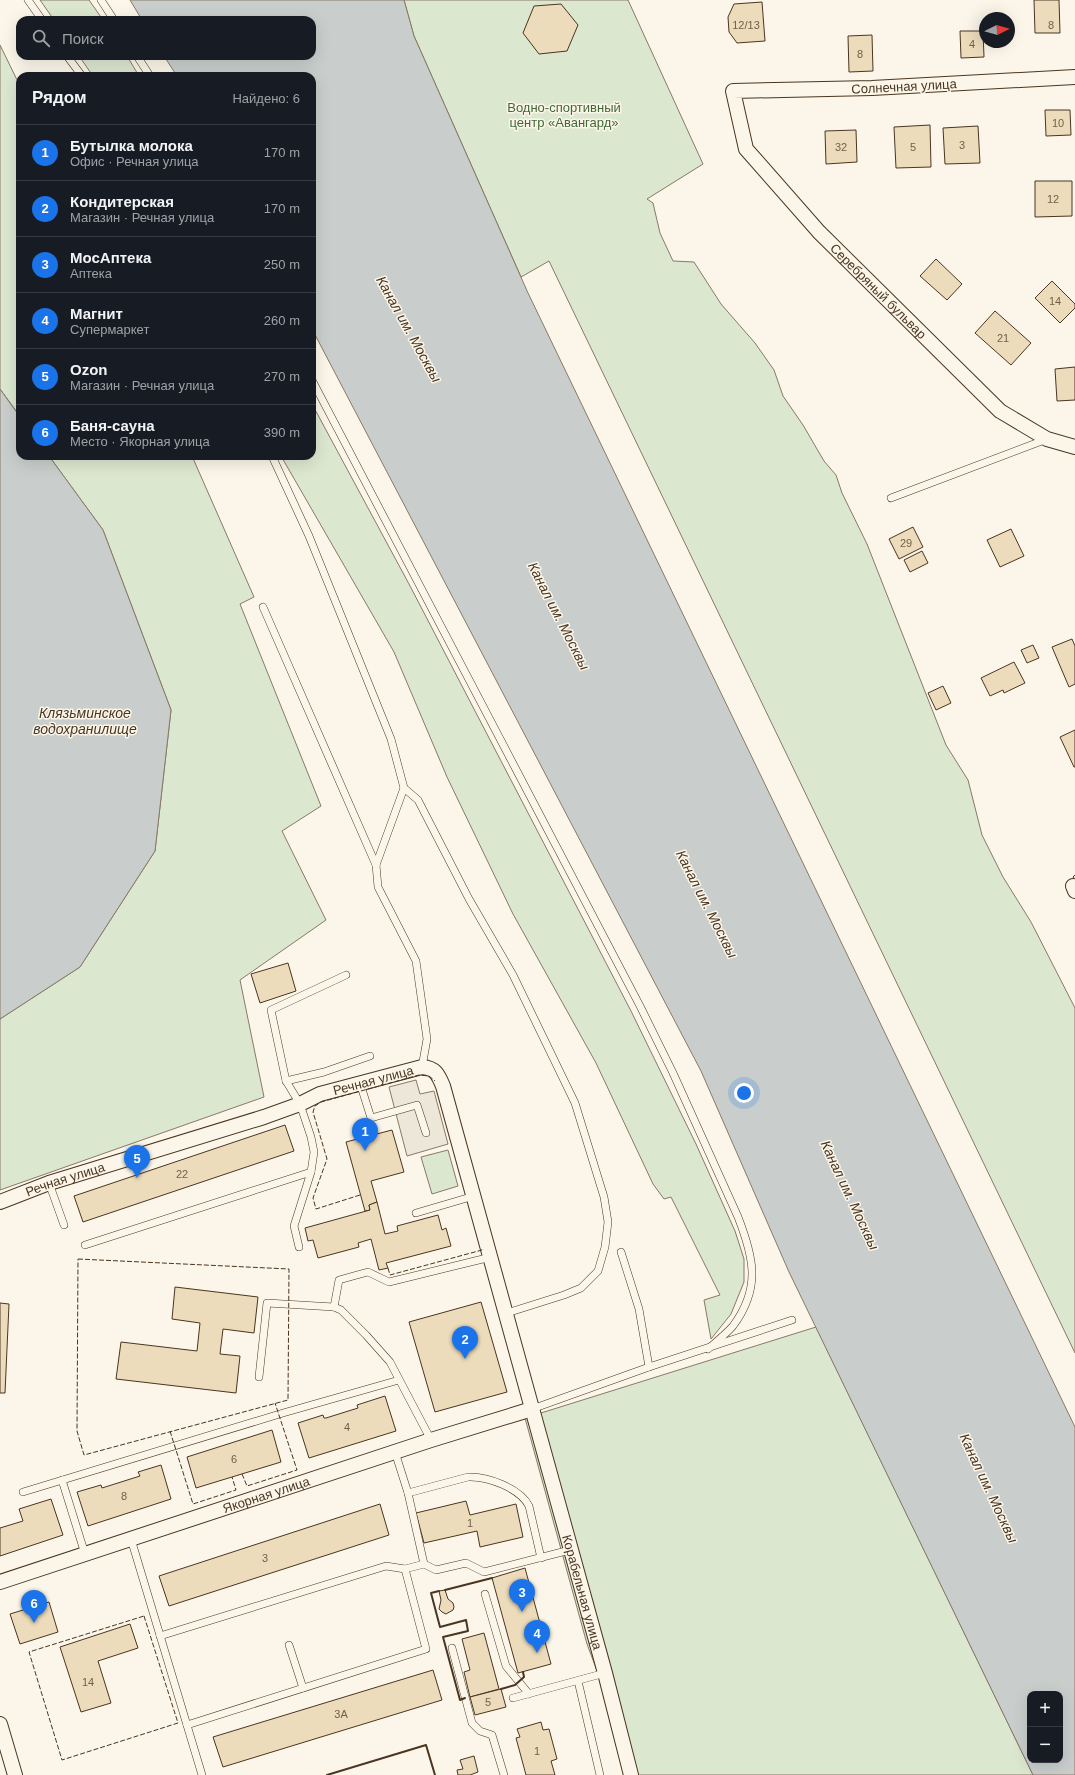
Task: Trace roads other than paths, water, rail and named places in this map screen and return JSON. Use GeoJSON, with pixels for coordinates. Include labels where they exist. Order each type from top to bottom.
{"type":"FeatureCollection","features":[{"type":"Feature","properties":{"kind":"street","name":"Солнечная улица"},"geometry":{"type":"LineString","coordinates":[[733,91],[872,88],[1075,77]]}},
{"type":"Feature","properties":{"kind":"street","name":"Серебряный бульвар"},"geometry":{"type":"LineString","coordinates":[[733,91],[746,149],[819,232],[1000,411],[1047,439],[1075,448]]}},
{"type":"Feature","properties":{"kind":"street","name":"Речная улица"},"geometry":{"type":"LineString","coordinates":[[0,1202],[49,1183],[300,1104],[320,1094],[422,1067],[431,1067],[438,1074],[507,1313],[532,1409]]}},
{"type":"Feature","properties":{"kind":"street","name":"Якорная улица"},"geometry":{"type":"LineString","coordinates":[[0,1582],[431,1440],[532,1409]]}},
{"type":"Feature","properties":{"kind":"street","name":"Корабельная улица"},"geometry":{"type":"LineString","coordinates":[[532,1409],[605,1674],[631,1775]]}},
{"type":"Feature","properties":{"kind":"street"},"geometry":{"type":"LineString","coordinates":[[0,1724],[15,1775]]}},
{"type":"Feature","properties":{"kind":"lane"},"geometry":{"type":"LineString","coordinates":[[28,0],[39,16]]}},
{"type":"Feature","properties":{"kind":"lane"},"geometry":{"type":"LineString","coordinates":[[101,0],[111,16]]}},
{"type":"Feature","properties":{"kind":"lane"},"geometry":{"type":"LineString","coordinates":[[70,60],[79,72]]}},
{"type":"Feature","properties":{"kind":"lane"},"geometry":{"type":"LineString","coordinates":[[140,60],[147,72]]}},
{"type":"Feature","properties":{"kind":"lane"},"geometry":{"type":"LineString","coordinates":[[316,388],[640,1006],[674,1073],[738,1217],[747,1240],[752,1262],[752,1284],[744,1305],[732,1326],[708,1349]]}},
{"type":"Feature","properties":{"kind":"lane"},"geometry":{"type":"LineString","coordinates":[[891,498],[1047,439]]}},
{"type":"Feature","properties":{"kind":"lane"},"geometry":{"type":"LineString","coordinates":[[274,460],[309,536],[391,739],[404,788],[418,800],[469,900],[513,975],[575,1103],[604,1197],[608,1222],[605,1247],[598,1271],[581,1288],[507,1313]]}},
{"type":"Feature","properties":{"kind":"lane"},"geometry":{"type":"LineString","coordinates":[[263,607],[376,866],[378,887],[416,961],[427,1039],[422,1067]]}},
{"type":"Feature","properties":{"kind":"lane"},"geometry":{"type":"LineString","coordinates":[[376,866],[404,788]]}},
{"type":"Feature","properties":{"kind":"lane"},"geometry":{"type":"LineString","coordinates":[[299,1247],[294,1226],[311,1172],[314,1152],[311,1137],[300,1104],[286,1081],[271,1010],[346,975]]}},
{"type":"Feature","properties":{"kind":"lane"},"geometry":{"type":"LineString","coordinates":[[286,1081],[324,1072],[370,1056]]}},
{"type":"Feature","properties":{"kind":"lane"},"geometry":{"type":"LineString","coordinates":[[360,1083],[371,1118],[417,1105],[426,1133]]}},
{"type":"Feature","properties":{"kind":"lane"},"geometry":{"type":"LineString","coordinates":[[85,1245],[311,1172]]}},
{"type":"Feature","properties":{"kind":"lane"},"geometry":{"type":"LineString","coordinates":[[49,1183],[64,1225]]}},
{"type":"Feature","properties":{"kind":"lane"},"geometry":{"type":"LineString","coordinates":[[416,1213],[474,1196]]}},
{"type":"Feature","properties":{"kind":"lane"},"geometry":{"type":"LineString","coordinates":[[621,1252],[639,1309],[649,1367]]}},
{"type":"Feature","properties":{"kind":"lane"},"geometry":{"type":"LineString","coordinates":[[334,1307],[340,1280],[368,1272],[389,1282],[491,1257]]}},
{"type":"Feature","properties":{"kind":"lane"},"geometry":{"type":"LineString","coordinates":[[259,1377],[267,1302],[334,1307],[341,1310],[371,1340],[390,1362],[431,1440]]}},
{"type":"Feature","properties":{"kind":"lane"},"geometry":{"type":"LineString","coordinates":[[532,1409],[649,1367],[708,1349],[792,1320]]}},
{"type":"Feature","properties":{"kind":"lane"},"geometry":{"type":"LineString","coordinates":[[23,1492],[283,1413],[399,1380]]}},
{"type":"Feature","properties":{"kind":"lane"},"geometry":{"type":"LineString","coordinates":[[395,1452],[408,1493],[424,1564]]}},
{"type":"Feature","properties":{"kind":"lane"},"geometry":{"type":"LineString","coordinates":[[408,1493],[476,1476],[485,1478],[518,1493],[525,1498],[529,1506],[541,1558]]}},
{"type":"Feature","properties":{"kind":"lane"},"geometry":{"type":"LineString","coordinates":[[62,1480],[85,1554]]}},
{"type":"Feature","properties":{"kind":"lane"},"geometry":{"type":"LineString","coordinates":[[131,1539],[202,1775]]}},
{"type":"Feature","properties":{"kind":"lane"},"geometry":{"type":"LineString","coordinates":[[160,1636],[386,1566],[405,1569],[424,1564],[436,1570],[466,1563],[484,1572],[570,1550]]}},
{"type":"Feature","properties":{"kind":"lane"},"geometry":{"type":"LineString","coordinates":[[187,1725],[426,1649],[405,1569]]}},
{"type":"Feature","properties":{"kind":"lane"},"geometry":{"type":"LineString","coordinates":[[485,1594],[506,1666],[530,1694]]}},
{"type":"Feature","properties":{"kind":"lane"},"geometry":{"type":"LineString","coordinates":[[289,1645],[302,1688]]}},
{"type":"Feature","properties":{"kind":"lane"},"geometry":{"type":"LineString","coordinates":[[452,1648],[472,1723],[480,1731],[492,1735],[504,1775]]}},
{"type":"Feature","properties":{"kind":"lane"},"geometry":{"type":"LineString","coordinates":[[513,1698],[605,1674]]}},
{"type":"Feature","properties":{"kind":"lane"},"geometry":{"type":"LineString","coordinates":[[578,1681],[600,1775]]}},
{"type":"Feature","properties":{"kind":"water","name":"Канал им. Москвы"},"geometry":{"type":"Polygon","coordinates":[[[130,0],[404,0],[414,36],[528,293],[1075,1427],[1075,1775],[1033,1775],[1027,1763],[1063,1763],[1063,1691],[1027,1691],[1027,1763],[789,1272],[701,1071],[316,337],[316,72],[174,72],[167,60],[316,60],[316,16],[140,16],[130,0]]]}},
{"type":"Feature","properties":{"kind":"water","name":"Клязьминское водохранилище"},"geometry":{"type":"Polygon","coordinates":[[[0,389],[16,411],[16,460],[52,460],[103,530],[171,710],[155,851],[80,967],[0,1019],[0,389]]]}},
{"type":"Feature","properties":{"kind":"place","name":"Бутылка молока"},"geometry":{"type":"Point","coordinates":[365,1151]}},
{"type":"Feature","properties":{"kind":"place","name":"Ozon"},"geometry":{"type":"Point","coordinates":[137,1178]}},
{"type":"Feature","properties":{"kind":"place","name":"Кондитерская"},"geometry":{"type":"Point","coordinates":[465,1359]}},
{"type":"Feature","properties":{"kind":"place","name":"МосАптека"},"geometry":{"type":"Point","coordinates":[522,1612]}},
{"type":"Feature","properties":{"kind":"place","name":"Баня-сауна"},"geometry":{"type":"Point","coordinates":[34,1623]}},
{"type":"Feature","properties":{"kind":"place","name":"Магнит"},"geometry":{"type":"Point","coordinates":[537,1653]}},
{"type":"Feature","properties":{"kind":"park label","name":"Водно-спортивный центр «Авангард»"},"geometry":{"type":"Point","coordinates":[564,114]}}]}
